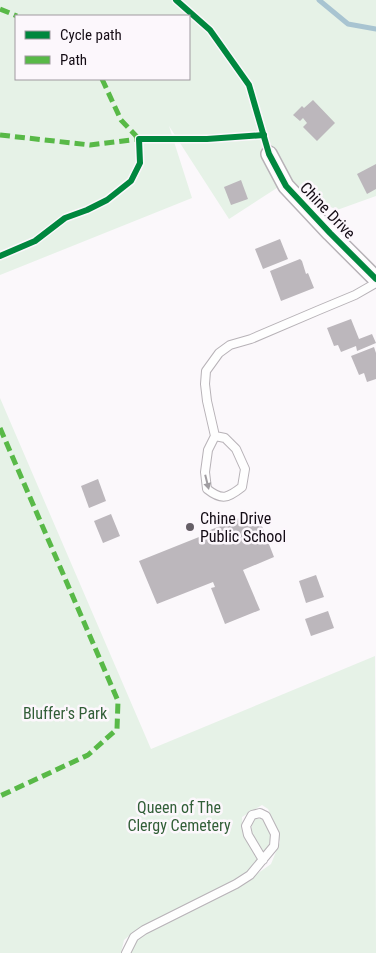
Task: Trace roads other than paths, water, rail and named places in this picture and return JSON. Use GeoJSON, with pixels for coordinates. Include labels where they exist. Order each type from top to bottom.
{"type":"FeatureCollection","features":[{"type":"Feature","properties":{"kind":"street","name":"Chine Drive"},"geometry":{"type":"LineString","coordinates":[[269,154],[286,186],[376,279]]}},
{"type":"Feature","properties":{"kind":"lane"},"geometry":{"type":"LineString","coordinates":[[214,436],[225,438],[236,449],[245,469],[242,487],[230,496],[217,496],[207,489],[205,472],[208,450],[214,436],[207,401],[206,371],[219,353],[230,345],[251,339],[320,310],[376,283]]}},
{"type":"Feature","properties":{"kind":"lane"},"geometry":{"type":"LineString","coordinates":[[126,953],[134,937],[250,875],[263,860],[274,846],[275,834],[266,816],[260,813],[252,815],[246,826],[248,835],[263,860]]}},
{"type":"Feature","properties":{"kind":"waterway"},"geometry":{"type":"LineString","coordinates":[[319,0],[348,24],[376,29]]}},
{"type":"Feature","properties":{"kind":"place","name":"Chine Drive Public School"},"geometry":{"type":"Point","coordinates":[190,527]}},
{"type":"Feature","properties":{"kind":"park label","name":"Bluffer's Park"},"geometry":{"type":"Point","coordinates":[65,713]}},
{"type":"Feature","properties":{"kind":"park label","name":"Queen of The Clergy Cemetery"},"geometry":{"type":"Point","coordinates":[179,816]}}]}
